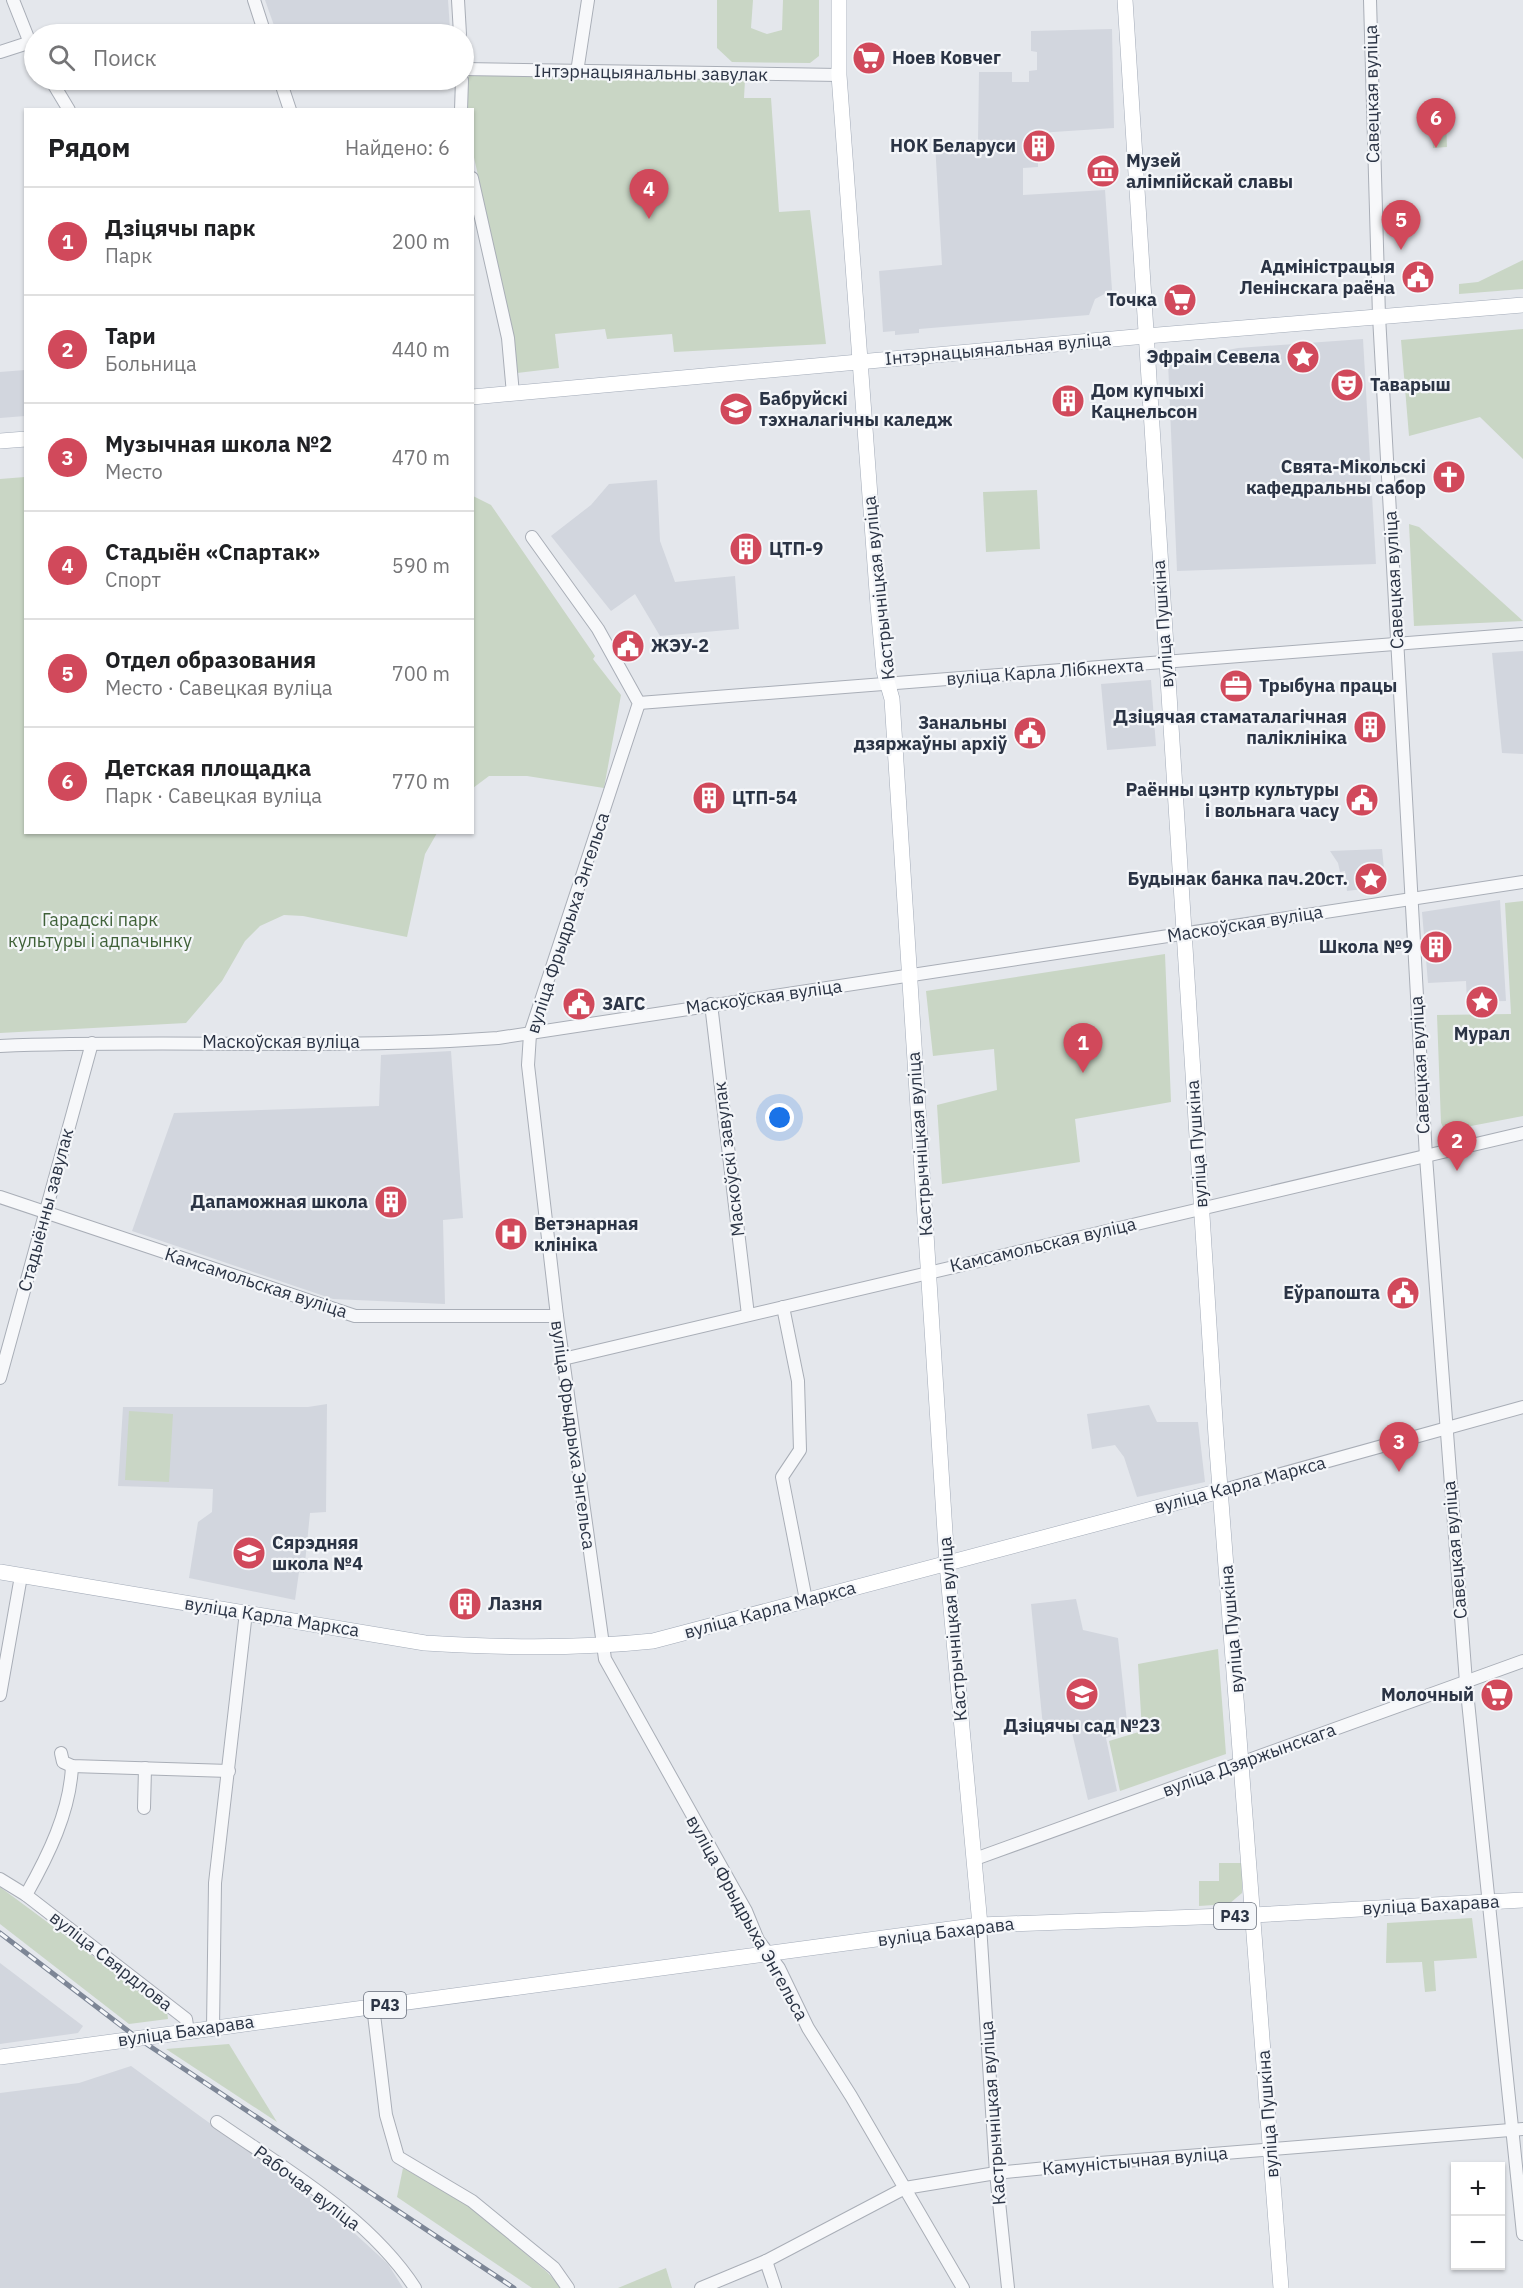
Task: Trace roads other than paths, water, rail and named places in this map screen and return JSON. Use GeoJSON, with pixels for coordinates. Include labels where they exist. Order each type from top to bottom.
{"type":"FeatureCollection","features":[{"type":"Feature","properties":{"kind":"main road","name":"Кастрычніцкая вуліца"},"geometry":{"type":"LineString","coordinates":[[839,0],[839,75],[884,670],[889,684],[947,1564],[980,1925]]}},
{"type":"Feature","properties":{"kind":"main road","name":"вуліца Пушкіна"},"geometry":{"type":"LineString","coordinates":[[1125,0],[1220,1491],[1281,2288]]}},
{"type":"Feature","properties":{"kind":"main road","name":"Інтэрнацыянальная вуліца"},"geometry":{"type":"LineString","coordinates":[[474,397],[1146,336],[1523,305]]}},
{"type":"Feature","properties":{"kind":"main road"},"geometry":{"type":"LineString","coordinates":[[0,441],[24,439]]}},
{"type":"Feature","properties":{"kind":"main road","name":"вуліца Карла Маркса"},"geometry":{"type":"LineString","coordinates":[[0,1572],[425,1643],[496,1648],[602,1646],[653,1641],[1220,1491]]}},
{"type":"Feature","properties":{"kind":"main road","name":"вуліца Бахарава"},"geometry":{"type":"LineString","coordinates":[[0,2057],[771,1955],[980,1925],[1253,1915],[1523,1900]]}},
{"type":"Feature","properties":{"kind":"street"},"geometry":{"type":"LineString","coordinates":[[13,0],[24,29]]}},
{"type":"Feature","properties":{"kind":"street"},"geometry":{"type":"LineString","coordinates":[[254,0],[262,24]]}},
{"type":"Feature","properties":{"kind":"street"},"geometry":{"type":"LineString","coordinates":[[458,0],[459,24]]}},
{"type":"Feature","properties":{"kind":"street"},"geometry":{"type":"LineString","coordinates":[[578,72],[588,0]]}},
{"type":"Feature","properties":{"kind":"street","name":"Савецкая вуліца"},"geometry":{"type":"LineString","coordinates":[[1370,0],[1379,316],[1425,1157],[1444,1428],[1466,1682],[1517,2129],[1523,2234]]}},
{"type":"Feature","properties":{"kind":"street"},"geometry":{"type":"LineString","coordinates":[[0,52],[24,49]]}},
{"type":"Feature","properties":{"kind":"street","name":"Інтэрнацыянальны завулак"},"geometry":{"type":"LineString","coordinates":[[474,69],[839,75]]}},
{"type":"Feature","properties":{"kind":"street"},"geometry":{"type":"LineString","coordinates":[[57,90],[68,108]]}},
{"type":"Feature","properties":{"kind":"street"},"geometry":{"type":"LineString","coordinates":[[283,90],[289,108]]}},
{"type":"Feature","properties":{"kind":"street"},"geometry":{"type":"LineString","coordinates":[[461,108],[462,90]]}},
{"type":"Feature","properties":{"kind":"street"},"geometry":{"type":"LineString","coordinates":[[474,187],[508,338],[513,394]]}},
{"type":"Feature","properties":{"kind":"street"},"geometry":{"type":"LineString","coordinates":[[532,537],[598,629],[639,703]]}},
{"type":"Feature","properties":{"kind":"street","name":"вуліца Карла Лібкнехта"},"geometry":{"type":"LineString","coordinates":[[639,703],[1523,634]]}},
{"type":"Feature","properties":{"kind":"street","name":"вуліца Фрыдрыха Энгельса"},"geometry":{"type":"LineString","coordinates":[[639,703],[530,1034],[528,1065],[557,1316],[602,1646],[605,1659],[633,1712],[746,1911],[758,1940],[771,1955],[808,2028],[963,2288]]}},
{"type":"Feature","properties":{"kind":"street","name":"Маскоўская вуліца"},"geometry":{"type":"LineString","coordinates":[[0,1046],[92,1043],[457,1041],[530,1034],[711,1004],[1523,882]]}},
{"type":"Feature","properties":{"kind":"street","name":"Маскоўскі завулак"},"geometry":{"type":"LineString","coordinates":[[711,1004],[748,1315]]}},
{"type":"Feature","properties":{"kind":"street","name":"Стадыённы завулак"},"geometry":{"type":"LineString","coordinates":[[0,1377],[92,1043]]}},
{"type":"Feature","properties":{"kind":"street","name":"Камсамольская вуліца"},"geometry":{"type":"LineString","coordinates":[[563,1359],[1523,1133]]}},
{"type":"Feature","properties":{"kind":"street","name":"Камсамольская вуліца"},"geometry":{"type":"LineString","coordinates":[[0,1197],[355,1316],[557,1316]]}},
{"type":"Feature","properties":{"kind":"street"},"geometry":{"type":"LineString","coordinates":[[783,1307],[798,1381],[800,1450],[782,1477],[806,1600]]}},
{"type":"Feature","properties":{"kind":"street","name":"вуліца Карла Маркса"},"geometry":{"type":"LineString","coordinates":[[1220,1491],[1523,1407]]}},
{"type":"Feature","properties":{"kind":"street"},"geometry":{"type":"LineString","coordinates":[[0,1695],[21,1576]]}},
{"type":"Feature","properties":{"kind":"street"},"geometry":{"type":"LineString","coordinates":[[213,2028],[215,1882],[246,1612]]}},
{"type":"Feature","properties":{"kind":"street","name":"вуліца Дзяржынскага"},"geometry":{"type":"LineString","coordinates":[[975,1859],[1523,1661]]}},
{"type":"Feature","properties":{"kind":"street"},"geometry":{"type":"LineString","coordinates":[[61,1753],[63,1762],[72,1766],[229,1771]]}},
{"type":"Feature","properties":{"kind":"street"},"geometry":{"type":"LineString","coordinates":[[26,1895],[42,1866],[70,1794],[72,1766]]}},
{"type":"Feature","properties":{"kind":"street"},"geometry":{"type":"LineString","coordinates":[[144,1808],[145,1768]]}},
{"type":"Feature","properties":{"kind":"street","name":"вуліца Свярдлова"},"geometry":{"type":"LineString","coordinates":[[0,1879],[26,1895],[186,2019],[188,2032]]}},
{"type":"Feature","properties":{"kind":"street","name":"Кастрычніцкая вуліца"},"geometry":{"type":"LineString","coordinates":[[980,1925],[996,2174],[1008,2288]]}},
{"type":"Feature","properties":{"kind":"street"},"geometry":{"type":"LineString","coordinates":[[373,2006],[386,2115],[398,2157],[472,2201],[554,2268],[568,2288]]}},
{"type":"Feature","properties":{"kind":"street","name":"Рабочая вуліца"},"geometry":{"type":"LineString","coordinates":[[216,2122],[326,2198],[389,2253],[415,2288]]}},
{"type":"Feature","properties":{"kind":"street","name":"Камуністычная вуліца"},"geometry":{"type":"LineString","coordinates":[[701,2288],[766,2261],[905,2188],[996,2174],[1271,2148],[1517,2129]]}},
{"type":"Feature","properties":{"kind":"street"},"geometry":{"type":"LineString","coordinates":[[766,2261],[774,2288]]}},
{"type":"Feature","properties":{"kind":"railway"},"geometry":{"type":"LineString","coordinates":[[0,1933],[136,2037],[514,2288]]}},
{"type":"Feature","properties":{"kind":"place","name":"Ноев Ковчег"},"geometry":{"type":"Point","coordinates":[869,58]}},
{"type":"Feature","properties":{"kind":"place","name":"НОК Беларуси"},"geometry":{"type":"Point","coordinates":[1039,146]}},
{"type":"Feature","properties":{"kind":"place","name":"Детская площадка"},"geometry":{"type":"Point","coordinates":[1436,148]}},
{"type":"Feature","properties":{"kind":"place","name":"Музей алімпійскай славы"},"geometry":{"type":"Point","coordinates":[1103,171]}},
{"type":"Feature","properties":{"kind":"place","name":"Стадыён «Спартак»"},"geometry":{"type":"Point","coordinates":[649,219]}},
{"type":"Feature","properties":{"kind":"place","name":"Отдел образования"},"geometry":{"type":"Point","coordinates":[1401,250]}},
{"type":"Feature","properties":{"kind":"place","name":"Адміністрацыя Ленінскага раёна"},"geometry":{"type":"Point","coordinates":[1418,277]}},
{"type":"Feature","properties":{"kind":"place","name":"Точка"},"geometry":{"type":"Point","coordinates":[1180,300]}},
{"type":"Feature","properties":{"kind":"place","name":"Эфраім Севела"},"geometry":{"type":"Point","coordinates":[1303,357]}},
{"type":"Feature","properties":{"kind":"place","name":"Таварыш"},"geometry":{"type":"Point","coordinates":[1347,385]}},
{"type":"Feature","properties":{"kind":"place","name":"Дом купчыхі Кацнельсон"},"geometry":{"type":"Point","coordinates":[1068,401]}},
{"type":"Feature","properties":{"kind":"place","name":"Бабруйскі тэхналагічны каледж"},"geometry":{"type":"Point","coordinates":[736,409]}},
{"type":"Feature","properties":{"kind":"place","name":"Свята-Мікольскі кафедральны сабор"},"geometry":{"type":"Point","coordinates":[1449,477]}},
{"type":"Feature","properties":{"kind":"place","name":"ЦТП-9"},"geometry":{"type":"Point","coordinates":[746,549]}},
{"type":"Feature","properties":{"kind":"place","name":"ЖЭУ-2"},"geometry":{"type":"Point","coordinates":[628,646]}},
{"type":"Feature","properties":{"kind":"place","name":"Трыбуна працы"},"geometry":{"type":"Point","coordinates":[1236,686]}},
{"type":"Feature","properties":{"kind":"place","name":"Дзіцячая стаматалагічная паліклініка"},"geometry":{"type":"Point","coordinates":[1370,727]}},
{"type":"Feature","properties":{"kind":"place","name":"Занальны дзяржаўны архіў"},"geometry":{"type":"Point","coordinates":[1030,733]}},
{"type":"Feature","properties":{"kind":"place","name":"ЦТП-54"},"geometry":{"type":"Point","coordinates":[709,798]}},
{"type":"Feature","properties":{"kind":"place","name":"Раённы цэнтр культуры і вольнага часу"},"geometry":{"type":"Point","coordinates":[1362,800]}},
{"type":"Feature","properties":{"kind":"place","name":"Будынак банка пач.20ст."},"geometry":{"type":"Point","coordinates":[1371,879]}},
{"type":"Feature","properties":{"kind":"place","name":"Школа №9"},"geometry":{"type":"Point","coordinates":[1436,947]}},
{"type":"Feature","properties":{"kind":"place","name":"Мурал"},"geometry":{"type":"Point","coordinates":[1482,1002]}},
{"type":"Feature","properties":{"kind":"place","name":"ЗАГС"},"geometry":{"type":"Point","coordinates":[579,1004]}},
{"type":"Feature","properties":{"kind":"place","name":"Дзіцячы парк"},"geometry":{"type":"Point","coordinates":[1083,1073]}},
{"type":"Feature","properties":{"kind":"place","name":"Тари"},"geometry":{"type":"Point","coordinates":[1457,1171]}},
{"type":"Feature","properties":{"kind":"place","name":"Дапаможная школа"},"geometry":{"type":"Point","coordinates":[391,1202]}},
{"type":"Feature","properties":{"kind":"place","name":"Ветэнарная клініка"},"geometry":{"type":"Point","coordinates":[511,1234]}},
{"type":"Feature","properties":{"kind":"place","name":"Еўрапошта"},"geometry":{"type":"Point","coordinates":[1403,1293]}},
{"type":"Feature","properties":{"kind":"place","name":"Музычная школа №2"},"geometry":{"type":"Point","coordinates":[1399,1472]}},
{"type":"Feature","properties":{"kind":"place","name":"Сярэдняя школа №4"},"geometry":{"type":"Point","coordinates":[249,1553]}},
{"type":"Feature","properties":{"kind":"place","name":"Лазня"},"geometry":{"type":"Point","coordinates":[465,1604]}},
{"type":"Feature","properties":{"kind":"place","name":"Дзіцячы сад №23"},"geometry":{"type":"Point","coordinates":[1082,1694]}},
{"type":"Feature","properties":{"kind":"place","name":"Молочный"},"geometry":{"type":"Point","coordinates":[1497,1695]}},
{"type":"Feature","properties":{"kind":"park label","name":"Гарадскі парк культуры і адпачынку"},"geometry":{"type":"Point","coordinates":[100,930]}}]}
